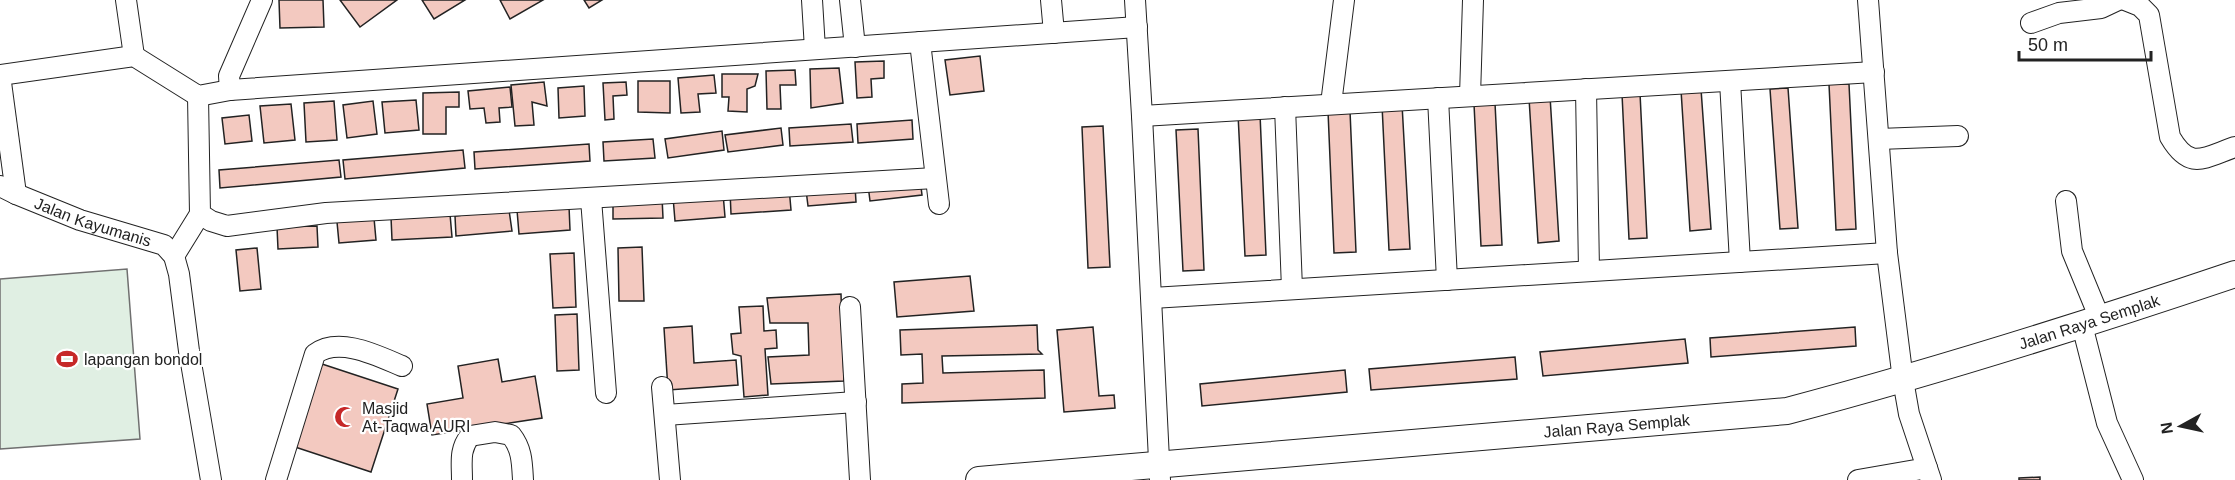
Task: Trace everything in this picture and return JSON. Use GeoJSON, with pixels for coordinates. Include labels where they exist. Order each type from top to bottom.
{"type":"FeatureCollection","features":[{"type":"Feature","properties":{"kind":"main road","name":"Jalan Raya Semplak"},"geometry":{"type":"LineString","coordinates":[[979,480],[1160,473],[1787,411],[1903,380],[2091,322],[2235,274]]}},
{"type":"Feature","properties":{"kind":"street"},"geometry":{"type":"LineString","coordinates":[[126,0],[134,56]]}},
{"type":"Feature","properties":{"kind":"street"},"geometry":{"type":"LineString","coordinates":[[230,90],[229,76],[262,0]]}},
{"type":"Feature","properties":{"kind":"street"},"geometry":{"type":"LineString","coordinates":[[812,0],[815,49]]}},
{"type":"Feature","properties":{"kind":"street"},"geometry":{"type":"LineString","coordinates":[[850,0],[855,47]]}},
{"type":"Feature","properties":{"kind":"street"},"geometry":{"type":"LineString","coordinates":[[1051,0],[1054,33]]}},
{"type":"Feature","properties":{"kind":"street"},"geometry":{"type":"LineString","coordinates":[[1135,0],[1160,473]]}},
{"type":"Feature","properties":{"kind":"street"},"geometry":{"type":"LineString","coordinates":[[1331,104],[1344,0]]}},
{"type":"Feature","properties":{"kind":"street"},"geometry":{"type":"LineString","coordinates":[[1470,96],[1473,0]]}},
{"type":"Feature","properties":{"kind":"street"},"geometry":{"type":"LineString","coordinates":[[1858,480],[1929,474],[1909,414],[1903,380],[1887,253],[1868,0]]}},
{"type":"Feature","properties":{"kind":"street"},"geometry":{"type":"LineString","coordinates":[[2031,23],[2059,14],[2101,8],[2118,0]]}},
{"type":"Feature","properties":{"kind":"street"},"geometry":{"type":"LineString","coordinates":[[2125,0],[2140,6],[2149,15],[2170,137],[2178,150],[2186,158],[2195,159],[2235,147]]}},
{"type":"Feature","properties":{"kind":"street"},"geometry":{"type":"LineString","coordinates":[[8,190],[0,75],[134,56],[198,96],[230,90],[1137,27]]}},
{"type":"Feature","properties":{"kind":"street"},"geometry":{"type":"LineString","coordinates":[[920,42],[939,204]]}},
{"type":"Feature","properties":{"kind":"street"},"geometry":{"type":"LineString","coordinates":[[1142,116],[1874,72]]}},
{"type":"Feature","properties":{"kind":"street"},"geometry":{"type":"LineString","coordinates":[[1730,81],[1740,262]]}},
{"type":"Feature","properties":{"kind":"street"},"geometry":{"type":"LineString","coordinates":[[1586,89],[1589,271]]}},
{"type":"Feature","properties":{"kind":"street"},"geometry":{"type":"LineString","coordinates":[[198,96],[200,214],[174,256],[179,274],[189,351],[211,480]]}},
{"type":"Feature","properties":{"kind":"street"},"geometry":{"type":"LineString","coordinates":[[1438,98],[1447,280]]}},
{"type":"Feature","properties":{"kind":"street"},"geometry":{"type":"LineString","coordinates":[[1285,107],[1292,289]]}},
{"type":"Feature","properties":{"kind":"street"},"geometry":{"type":"LineString","coordinates":[[1879,139],[1958,136]]}},
{"type":"Feature","properties":{"kind":"street"},"geometry":{"type":"LineString","coordinates":[[200,214],[211,221],[227,226],[326,213],[935,178]]}},
{"type":"Feature","properties":{"kind":"street","name":"Jalan Kayumanis"},"geometry":{"type":"LineString","coordinates":[[8,190],[80,220],[164,245],[174,256]]}},
{"type":"Feature","properties":{"kind":"street"},"geometry":{"type":"LineString","coordinates":[[591,199],[606,393]]}},
{"type":"Feature","properties":{"kind":"street"},"geometry":{"type":"LineString","coordinates":[[2066,201],[2072,251],[2091,322],[2107,423],[2133,480]]}},
{"type":"Feature","properties":{"kind":"street"},"geometry":{"type":"LineString","coordinates":[[1152,298],[1887,253]]}},
{"type":"Feature","properties":{"kind":"street"},"geometry":{"type":"LineString","coordinates":[[850,307],[860,480]]}},
{"type":"Feature","properties":{"kind":"street"},"geometry":{"type":"LineString","coordinates":[[276,480],[315,354],[329,347],[348,348],[366,352],[402,366]]}},
{"type":"Feature","properties":{"kind":"street"},"geometry":{"type":"LineString","coordinates":[[662,387],[670,480]]}},
{"type":"Feature","properties":{"kind":"street"},"geometry":{"type":"LineString","coordinates":[[665,415],[856,402]]}},
{"type":"Feature","properties":{"kind":"street"},"geometry":{"type":"LineString","coordinates":[[462,480],[462,448],[465,442],[470,436],[495,432],[511,435],[517,442],[521,452],[523,480]]}},
{"type":"Feature","properties":{"kind":"green space","name":"lapangan bondol"},"geometry":{"type":"Polygon","coordinates":[[[127,269],[140,439],[0,449],[0,279],[127,269]]]}},
{"type":"Feature","properties":{"kind":"building"},"geometry":{"type":"Polygon","coordinates":[[[279,0],[323,0],[324,27],[280,28],[279,0]]]}},
{"type":"Feature","properties":{"kind":"building"},"geometry":{"type":"Polygon","coordinates":[[[340,0],[397,0],[360,27],[340,0]]]}},
{"type":"Feature","properties":{"kind":"building"},"geometry":{"type":"Polygon","coordinates":[[[422,0],[465,0],[434,19],[422,0]]]}},
{"type":"Feature","properties":{"kind":"building"},"geometry":{"type":"Polygon","coordinates":[[[500,0],[543,0],[510,19],[500,0]]]}},
{"type":"Feature","properties":{"kind":"building"},"geometry":{"type":"Polygon","coordinates":[[[584,0],[602,0],[589,8],[584,0]]]}},
{"type":"Feature","properties":{"kind":"building"},"geometry":{"type":"Polygon","coordinates":[[[980,56],[984,91],[950,95],[945,60],[980,56]]]}},
{"type":"Feature","properties":{"kind":"building"},"geometry":{"type":"Polygon","coordinates":[[[884,61],[884,78],[871,79],[872,97],[857,98],[855,62],[884,61]]]}},
{"type":"Feature","properties":{"kind":"building"},"geometry":{"type":"Polygon","coordinates":[[[839,68],[843,103],[811,108],[810,69],[839,68]]]}},
{"type":"Feature","properties":{"kind":"building"},"geometry":{"type":"Polygon","coordinates":[[[795,70],[796,85],[780,85],[781,109],[767,109],[766,71],[795,70]]]}},
{"type":"Feature","properties":{"kind":"building"},"geometry":{"type":"Polygon","coordinates":[[[722,74],[758,74],[755,86],[747,89],[747,112],[728,111],[729,97],[722,97],[722,74]]]}},
{"type":"Feature","properties":{"kind":"building"},"geometry":{"type":"Polygon","coordinates":[[[714,75],[716,93],[698,94],[700,112],[681,113],[678,78],[714,75]]]}},
{"type":"Feature","properties":{"kind":"building"},"geometry":{"type":"Polygon","coordinates":[[[638,81],[670,81],[670,113],[638,112],[638,81]]]}},
{"type":"Feature","properties":{"kind":"building"},"geometry":{"type":"Polygon","coordinates":[[[544,82],[547,106],[532,102],[534,125],[515,126],[511,85],[544,82]]]}},
{"type":"Feature","properties":{"kind":"building"},"geometry":{"type":"Polygon","coordinates":[[[626,82],[627,95],[613,96],[614,119],[605,120],[603,83],[626,82]]]}},
{"type":"Feature","properties":{"kind":"building"},"geometry":{"type":"Polygon","coordinates":[[[1829,84],[1849,84],[1856,229],[1836,230],[1829,84]]]}},
{"type":"Feature","properties":{"kind":"building"},"geometry":{"type":"Polygon","coordinates":[[[584,86],[585,116],[559,118],[558,88],[584,86]]]}},
{"type":"Feature","properties":{"kind":"building"},"geometry":{"type":"Polygon","coordinates":[[[510,87],[512,107],[499,108],[500,122],[486,123],[484,108],[470,109],[468,91],[510,87]]]}},
{"type":"Feature","properties":{"kind":"building"},"geometry":{"type":"Polygon","coordinates":[[[1788,88],[1798,228],[1780,229],[1770,89],[1788,88]]]}},
{"type":"Feature","properties":{"kind":"building"},"geometry":{"type":"Polygon","coordinates":[[[1701,89],[1711,229],[1690,231],[1681,90],[1701,89]]]}},
{"type":"Feature","properties":{"kind":"building"},"geometry":{"type":"Polygon","coordinates":[[[459,92],[459,107],[446,107],[446,134],[423,134],[423,93],[459,92]]]}},
{"type":"Feature","properties":{"kind":"building"},"geometry":{"type":"Polygon","coordinates":[[[1640,93],[1647,238],[1629,239],[1622,94],[1640,93]]]}},
{"type":"Feature","properties":{"kind":"building"},"geometry":{"type":"Polygon","coordinates":[[[1550,96],[1559,241],[1538,243],[1529,98],[1550,96]]]}},
{"type":"Feature","properties":{"kind":"building"},"geometry":{"type":"Polygon","coordinates":[[[416,100],[419,130],[385,133],[382,102],[416,100]]]}},
{"type":"Feature","properties":{"kind":"building"},"geometry":{"type":"Polygon","coordinates":[[[334,101],[337,140],[306,142],[304,103],[334,101]]]}},
{"type":"Feature","properties":{"kind":"building"},"geometry":{"type":"Polygon","coordinates":[[[373,101],[377,134],[347,138],[343,105],[373,101]]]}},
{"type":"Feature","properties":{"kind":"building"},"geometry":{"type":"Polygon","coordinates":[[[1495,103],[1502,245],[1481,246],[1474,104],[1495,103]]]}},
{"type":"Feature","properties":{"kind":"building"},"geometry":{"type":"Polygon","coordinates":[[[291,104],[295,140],[264,143],[260,106],[291,104]]]}},
{"type":"Feature","properties":{"kind":"building"},"geometry":{"type":"Polygon","coordinates":[[[1402,104],[1410,249],[1389,250],[1382,105],[1402,104]]]}},
{"type":"Feature","properties":{"kind":"building"},"geometry":{"type":"Polygon","coordinates":[[[1328,111],[1350,111],[1356,252],[1334,253],[1328,111]]]}},
{"type":"Feature","properties":{"kind":"building"},"geometry":{"type":"Polygon","coordinates":[[[1238,114],[1260,114],[1266,255],[1245,256],[1238,114]]]}},
{"type":"Feature","properties":{"kind":"building"},"geometry":{"type":"Polygon","coordinates":[[[249,115],[252,141],[225,144],[222,118],[249,115]]]}},
{"type":"Feature","properties":{"kind":"building"},"geometry":{"type":"Polygon","coordinates":[[[912,120],[913,139],[858,143],[857,124],[912,120]]]}},
{"type":"Feature","properties":{"kind":"building"},"geometry":{"type":"Polygon","coordinates":[[[851,124],[853,142],[790,146],[789,128],[851,124]]]}},
{"type":"Feature","properties":{"kind":"building"},"geometry":{"type":"Polygon","coordinates":[[[1103,126],[1110,267],[1088,268],[1082,127],[1103,126]]]}},
{"type":"Feature","properties":{"kind":"building"},"geometry":{"type":"Polygon","coordinates":[[[781,128],[783,145],[728,152],[725,135],[781,128]]]}},
{"type":"Feature","properties":{"kind":"building"},"geometry":{"type":"Polygon","coordinates":[[[1198,129],[1204,270],[1183,271],[1176,130],[1198,129]]]}},
{"type":"Feature","properties":{"kind":"building"},"geometry":{"type":"Polygon","coordinates":[[[722,131],[724,150],[668,158],[665,139],[722,131]]]}},
{"type":"Feature","properties":{"kind":"building"},"geometry":{"type":"Polygon","coordinates":[[[653,139],[655,158],[604,161],[603,142],[653,139]]]}},
{"type":"Feature","properties":{"kind":"building"},"geometry":{"type":"Polygon","coordinates":[[[589,144],[590,161],[475,169],[474,152],[589,144]]]}},
{"type":"Feature","properties":{"kind":"building"},"geometry":{"type":"Polygon","coordinates":[[[463,150],[465,168],[345,179],[343,160],[463,150]]]}},
{"type":"Feature","properties":{"kind":"building"},"geometry":{"type":"Polygon","coordinates":[[[339,160],[341,177],[220,188],[219,170],[339,160]]]}},
{"type":"Feature","properties":{"kind":"building"},"geometry":{"type":"Polygon","coordinates":[[[920,179],[922,195],[870,201],[868,185],[920,179]]]}},
{"type":"Feature","properties":{"kind":"building"},"geometry":{"type":"Polygon","coordinates":[[[855,186],[856,202],[808,206],[806,190],[855,186]]]}},
{"type":"Feature","properties":{"kind":"building"},"geometry":{"type":"Polygon","coordinates":[[[789,187],[791,210],[731,214],[730,191],[789,187]]]}},
{"type":"Feature","properties":{"kind":"building"},"geometry":{"type":"Polygon","coordinates":[[[723,193],[725,217],[675,221],[673,197],[723,193]]]}},
{"type":"Feature","properties":{"kind":"building"},"geometry":{"type":"Polygon","coordinates":[[[662,197],[663,218],[613,219],[613,198],[662,197]]]}},
{"type":"Feature","properties":{"kind":"building"},"geometry":{"type":"Polygon","coordinates":[[[569,206],[570,230],[519,234],[517,210],[569,206]]]}},
{"type":"Feature","properties":{"kind":"building"},"geometry":{"type":"Polygon","coordinates":[[[509,210],[512,231],[456,236],[455,216],[509,210]]]}},
{"type":"Feature","properties":{"kind":"building"},"geometry":{"type":"Polygon","coordinates":[[[450,214],[452,237],[392,240],[391,217],[450,214]]]}},
{"type":"Feature","properties":{"kind":"building"},"geometry":{"type":"Polygon","coordinates":[[[374,218],[376,240],[339,243],[337,222],[374,218]]]}},
{"type":"Feature","properties":{"kind":"building"},"geometry":{"type":"Polygon","coordinates":[[[317,226],[318,247],[278,249],[277,227],[317,226]]]}},
{"type":"Feature","properties":{"kind":"building"},"geometry":{"type":"Polygon","coordinates":[[[642,247],[644,301],[619,301],[618,248],[642,247]]]}},
{"type":"Feature","properties":{"kind":"building"},"geometry":{"type":"Polygon","coordinates":[[[257,248],[261,289],[240,291],[236,250],[257,248]]]}},
{"type":"Feature","properties":{"kind":"building"},"geometry":{"type":"Polygon","coordinates":[[[574,253],[576,307],[553,308],[550,254],[574,253]]]}},
{"type":"Feature","properties":{"kind":"building"},"geometry":{"type":"Polygon","coordinates":[[[970,276],[974,311],[897,317],[894,282],[970,276]]]}},
{"type":"Feature","properties":{"kind":"building"},"geometry":{"type":"Polygon","coordinates":[[[841,294],[844,381],[771,384],[768,357],[809,355],[808,323],[770,323],[767,298],[841,294]]]}},
{"type":"Feature","properties":{"kind":"building"},"geometry":{"type":"Polygon","coordinates":[[[763,306],[764,331],[776,330],[777,348],[765,349],[768,395],[744,397],[741,356],[733,354],[731,334],[741,333],[739,307],[763,306]]]}},
{"type":"Feature","properties":{"kind":"building"},"geometry":{"type":"Polygon","coordinates":[[[577,314],[579,370],[557,371],[555,315],[577,314]]]}},
{"type":"Feature","properties":{"kind":"building"},"geometry":{"type":"Polygon","coordinates":[[[1037,325],[1038,350],[1042,354],[942,356],[943,373],[1044,370],[1045,398],[902,403],[902,384],[923,383],[922,354],[901,355],[900,330],[1037,325]]]}},
{"type":"Feature","properties":{"kind":"building"},"geometry":{"type":"Polygon","coordinates":[[[692,326],[694,363],[736,360],[738,385],[668,390],[664,328],[692,326]]]}},
{"type":"Feature","properties":{"kind":"building"},"geometry":{"type":"Polygon","coordinates":[[[1093,327],[1099,396],[1114,395],[1115,408],[1064,412],[1057,330],[1093,327]]]}},
{"type":"Feature","properties":{"kind":"building"},"geometry":{"type":"Polygon","coordinates":[[[1855,327],[1856,346],[1711,357],[1710,338],[1855,327]]]}},
{"type":"Feature","properties":{"kind":"building"},"geometry":{"type":"Polygon","coordinates":[[[1685,339],[1688,363],[1543,376],[1540,352],[1685,339]]]}},
{"type":"Feature","properties":{"kind":"building"},"geometry":{"type":"Polygon","coordinates":[[[1515,357],[1517,379],[1371,390],[1369,369],[1515,357]]]}},
{"type":"Feature","properties":{"kind":"building"},"geometry":{"type":"Polygon","coordinates":[[[498,359],[502,382],[535,376],[542,418],[432,435],[427,404],[463,398],[458,366],[498,359]]]}},
{"type":"Feature","properties":{"kind":"building","name":"Masjid At-Taqwa AURI"},"geometry":{"type":"Polygon","coordinates":[[[319,363],[398,389],[371,472],[292,446],[319,363]]]}},
{"type":"Feature","properties":{"kind":"building"},"geometry":{"type":"Polygon","coordinates":[[[1345,370],[1347,392],[1202,406],[1200,384],[1345,370]]]}},
{"type":"Feature","properties":{"kind":"building"},"geometry":{"type":"Polygon","coordinates":[[[2040,477],[2040,480],[2019,480],[2019,478],[2040,477]]]}},
{"type":"Feature","properties":{"kind":"place","name":"lapangan bondol"},"geometry":{"type":"Point","coordinates":[67,359]}},
{"type":"Feature","properties":{"kind":"place","name":"Masjid At-Taqwa AURI"},"geometry":{"type":"Point","coordinates":[345,417]}}]}
